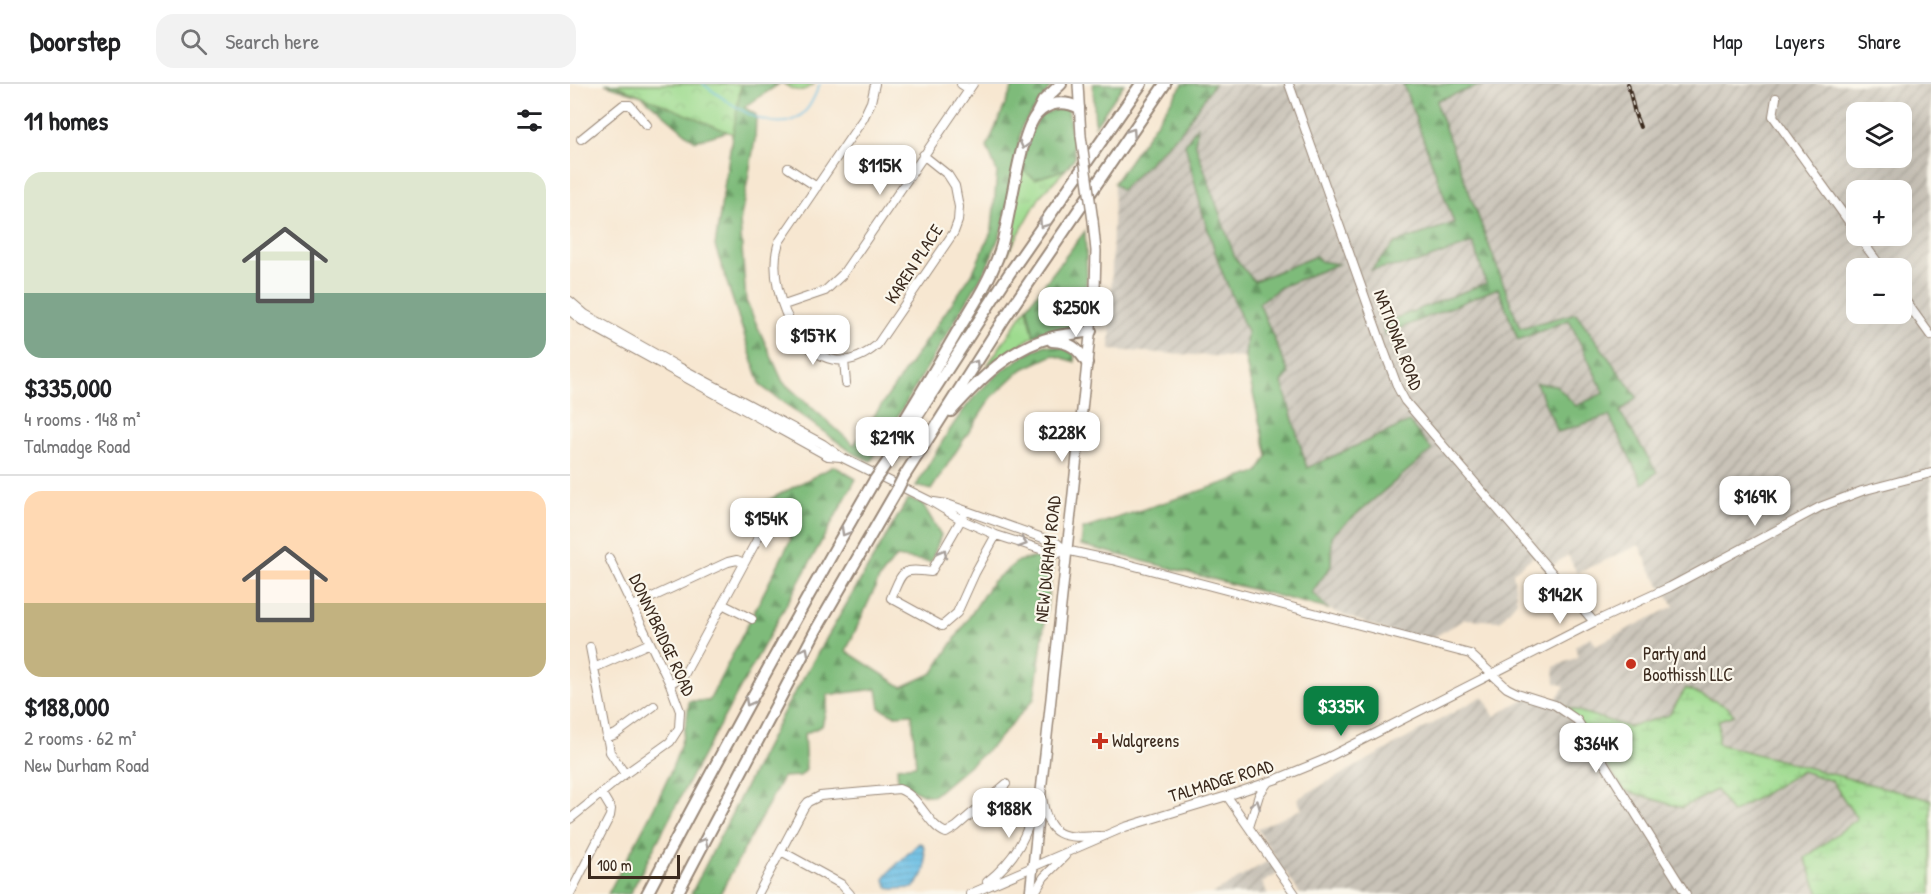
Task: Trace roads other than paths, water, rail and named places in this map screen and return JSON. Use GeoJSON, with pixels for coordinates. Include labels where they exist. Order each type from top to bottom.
{"type":"FeatureCollection","features":[{"type":"Feature","properties":{"kind":"highway"},"geometry":{"type":"LineString","coordinates":[[897,447],[895,437],[992,273],[1007,225],[1029,126],[1043,101],[1061,84]]}},
{"type":"Feature","properties":{"kind":"highway"},"geometry":{"type":"LineString","coordinates":[[647,894],[713,767],[795,618],[874,482],[1003,283],[1141,84]]}},
{"type":"Feature","properties":{"kind":"highway"},"geometry":{"type":"LineString","coordinates":[[677,894],[816,630],[903,478],[1004,319],[1165,84]]}},
{"type":"Feature","properties":{"kind":"highway"},"geometry":{"type":"LineString","coordinates":[[1036,114],[1056,104],[1066,103],[1079,108]]}},
{"type":"Feature","properties":{"kind":"highway"},"geometry":{"type":"LineString","coordinates":[[932,431],[993,368],[1012,355],[1053,337],[1091,331]]}},
{"type":"Feature","properties":{"kind":"highway"},"geometry":{"type":"LineString","coordinates":[[1040,341],[1071,344],[1079,350],[1087,363]]}},
{"type":"Feature","properties":{"kind":"main road","name":"NEW DURHAM ROAD"},"geometry":{"type":"LineString","coordinates":[[1032,894],[1065,550],[1096,274],[1093,221],[1081,136],[1078,84]]}},
{"type":"Feature","properties":{"kind":"street"},"geometry":{"type":"LineString","coordinates":[[846,383],[844,360],[834,360],[819,355],[806,346],[792,326],[775,269],[779,242],[863,119],[871,102],[875,84]]}},
{"type":"Feature","properties":{"kind":"street"},"geometry":{"type":"LineString","coordinates":[[784,305],[825,291],[834,284],[971,87],[961,84]]}},
{"type":"Feature","properties":{"kind":"street","name":"NATIONAL ROAD"},"geometry":{"type":"LineString","coordinates":[[1289,84],[1382,345],[1405,401],[1594,622]]}},
{"type":"Feature","properties":{"kind":"street"},"geometry":{"type":"LineString","coordinates":[[1776,98],[1773,116],[1846,217]]}},
{"type":"Feature","properties":{"kind":"street"},"geometry":{"type":"LineString","coordinates":[[581,139],[623,105],[630,105],[647,125]]}},
{"type":"Feature","properties":{"kind":"street","name":"KAREN PLACE"},"geometry":{"type":"LineString","coordinates":[[844,360],[861,356],[877,345],[954,232],[959,207],[955,186],[948,175],[923,155]]}},
{"type":"Feature","properties":{"kind":"street"},"geometry":{"type":"LineString","coordinates":[[788,168],[817,187]]}},
{"type":"Feature","properties":{"kind":"street"},"geometry":{"type":"LineString","coordinates":[[570,302],[583,317],[828,456],[841,457]]}},
{"type":"Feature","properties":{"kind":"street"},"geometry":{"type":"LineString","coordinates":[[1912,310],[1931,336]]}},
{"type":"Feature","properties":{"kind":"street"},"geometry":{"type":"LineString","coordinates":[[570,311],[962,520],[1056,554],[1065,550]]}},
{"type":"Feature","properties":{"kind":"street","name":"TALMADGE ROAD"},"geometry":{"type":"LineString","coordinates":[[973,892],[1133,824],[1227,796],[1321,761],[1594,622],[1670,587],[1832,501],[1931,473]]}},
{"type":"Feature","properties":{"kind":"street"},"geometry":{"type":"LineString","coordinates":[[932,502],[946,504],[1057,543],[1065,550],[1112,560],[1465,652],[1473,656],[1507,688],[1555,705],[1577,720],[1686,894]]}},
{"type":"Feature","properties":{"kind":"street"},"geometry":{"type":"LineString","coordinates":[[966,511],[931,572],[912,570],[902,574],[891,598],[942,626],[957,613],[996,534]]}},
{"type":"Feature","properties":{"kind":"street"},"geometry":{"type":"LineString","coordinates":[[670,684],[684,675],[766,523]]}},
{"type":"Feature","properties":{"kind":"street","name":"DONNYBRIDGE ROAD"},"geometry":{"type":"LineString","coordinates":[[570,819],[625,774],[670,742],[679,728],[680,711],[670,684],[609,558]]}},
{"type":"Feature","properties":{"kind":"street"},"geometry":{"type":"LineString","coordinates":[[633,606],[728,562],[737,560],[744,563]]}},
{"type":"Feature","properties":{"kind":"street"},"geometry":{"type":"LineString","coordinates":[[722,604],[752,619]]}},
{"type":"Feature","properties":{"kind":"street"},"geometry":{"type":"LineString","coordinates":[[594,668],[650,643]]}},
{"type":"Feature","properties":{"kind":"street"},"geometry":{"type":"LineString","coordinates":[[590,647],[606,738],[610,752],[625,774]]}},
{"type":"Feature","properties":{"kind":"street"},"geometry":{"type":"LineString","coordinates":[[606,738],[616,734],[654,706]]}},
{"type":"Feature","properties":{"kind":"street"},"geometry":{"type":"LineString","coordinates":[[1249,827],[1260,795],[1268,782]]}},
{"type":"Feature","properties":{"kind":"street"},"geometry":{"type":"LineString","coordinates":[[758,894],[804,807],[808,802],[820,796],[899,789],[910,795],[939,829],[946,832],[956,827],[1006,784]]}},
{"type":"Feature","properties":{"kind":"street"},"geometry":{"type":"LineString","coordinates":[[1041,787],[1046,816],[1051,827],[1067,837],[1105,836]]}},
{"type":"Feature","properties":{"kind":"street"},"geometry":{"type":"LineString","coordinates":[[973,892],[998,873],[1018,850],[1031,823],[1041,787]]}},
{"type":"Feature","properties":{"kind":"street"},"geometry":{"type":"LineString","coordinates":[[570,894],[610,816],[611,808],[602,794]]}},
{"type":"Feature","properties":{"kind":"street"},"geometry":{"type":"LineString","coordinates":[[1227,796],[1295,894]]}},
{"type":"Feature","properties":{"kind":"street"},"geometry":{"type":"LineString","coordinates":[[1032,894],[1044,877],[1071,850]]}},
{"type":"Feature","properties":{"kind":"street"},"geometry":{"type":"LineString","coordinates":[[781,851],[842,884],[850,894]]}},
{"type":"Feature","properties":{"kind":"water"},"geometry":{"type":"Polygon","coordinates":[[[919,843],[923,844],[926,863],[924,873],[918,883],[913,888],[892,889],[887,886],[885,879],[887,874],[919,843]]]}},
{"type":"Feature","properties":{"kind":"waterway"},"geometry":{"type":"LineString","coordinates":[[703,84],[754,116],[768,121],[782,122],[796,119],[807,109],[820,84]]}},
{"type":"Feature","properties":{"kind":"railway"},"geometry":{"type":"LineString","coordinates":[[1628,84],[1640,127]]}},
{"type":"Feature","properties":{"kind":"place","name":"Party and Boothissh LLC"},"geometry":{"type":"Point","coordinates":[1631,664]}},
{"type":"Feature","properties":{"kind":"place","name":"Walgreens"},"geometry":{"type":"Point","coordinates":[1100,741]}}]}
